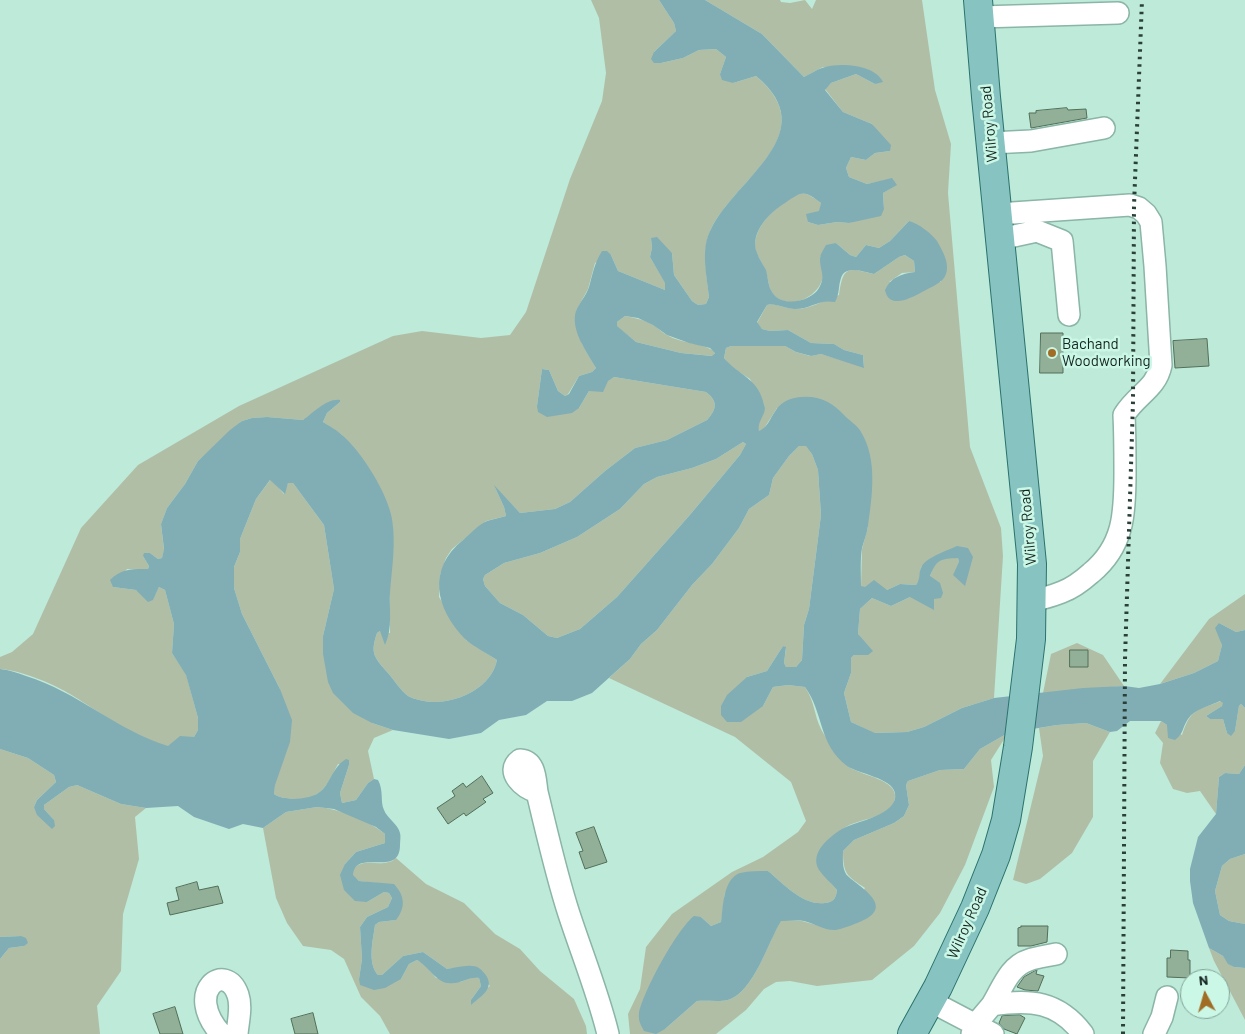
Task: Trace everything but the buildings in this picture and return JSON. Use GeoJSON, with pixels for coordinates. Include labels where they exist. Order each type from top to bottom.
{"type":"FeatureCollection","features":[{"type":"Feature","properties":{"kind":"main road","name":"Wilroy Road"},"geometry":{"type":"LineString","coordinates":[[912,1034],[975,908],[996,855],[1006,820],[1018,747],[1031,639],[1033,601],[1030,545],[979,8]]}},
{"type":"Feature","properties":{"kind":"street"},"geometry":{"type":"LineString","coordinates":[[979,8],[1118,13]]}},
{"type":"Feature","properties":{"kind":"street"},"geometry":{"type":"LineString","coordinates":[[991,143],[1031,141],[1080,134],[1104,128]]}},
{"type":"Feature","properties":{"kind":"street"},"geometry":{"type":"LineString","coordinates":[[999,227],[1130,205],[1139,208],[1151,222],[1156,266],[1161,365],[1159,375],[1152,386],[1131,404],[1124,415],[1125,498],[1124,516],[1119,534],[1111,550],[1098,568],[1080,583],[1062,592],[1033,601]]}},
{"type":"Feature","properties":{"kind":"street"},"geometry":{"type":"LineString","coordinates":[[999,227],[1037,231],[1062,241],[1068,315]]}},
{"type":"Feature","properties":{"kind":"street"},"geometry":{"type":"LineString","coordinates":[[537,792],[554,865],[600,1004],[608,1034]]}},
{"type":"Feature","properties":{"kind":"street"},"geometry":{"type":"LineString","coordinates":[[930,1001],[981,1031],[992,1005],[1010,973],[1027,960],[1056,954]]}},
{"type":"Feature","properties":{"kind":"street"},"geometry":{"type":"LineString","coordinates":[[221,1034],[214,1026],[205,1004],[206,992],[210,985],[220,980],[226,980],[238,996],[237,1034]]}},
{"type":"Feature","properties":{"kind":"street"},"geometry":{"type":"LineString","coordinates":[[1154,1034],[1162,1017],[1167,997]]}},
{"type":"Feature","properties":{"kind":"street"},"geometry":{"type":"LineString","coordinates":[[992,1005],[1017,1001],[1032,1002],[1050,1007],[1065,1014],[1083,1034]]}},
{"type":"Feature","properties":{"kind":"green space"},"geometry":{"type":"Polygon","coordinates":[[[591,0],[659,0],[674,23],[676,31],[654,52],[661,63],[683,58],[699,50],[716,49],[726,57],[720,74],[733,83],[756,76],[775,97],[782,117],[779,136],[769,155],[723,210],[711,229],[705,254],[709,297],[706,304],[698,305],[692,301],[674,275],[672,253],[651,238],[652,248],[650,257],[666,284],[665,290],[618,271],[611,255],[595,263],[588,289],[576,311],[582,344],[596,368],[592,372],[579,376],[565,396],[558,391],[549,370],[542,369],[537,406],[579,408],[589,391],[614,377],[706,392],[713,399],[714,409],[707,420],[667,440],[635,448],[570,502],[555,509],[520,513],[495,487],[506,516],[486,521],[452,549],[446,558],[440,575],[439,597],[466,640],[497,660],[493,671],[486,680],[467,695],[455,699],[430,702],[419,700],[405,694],[377,659],[374,646],[377,633],[380,631],[390,633],[390,595],[342,435],[323,422],[327,413],[340,402],[327,403],[303,420],[267,417],[242,421],[198,461],[185,484],[167,508],[161,524],[164,550],[162,558],[158,559],[150,553],[143,556],[149,566],[148,569],[127,569],[113,587],[136,590],[153,599],[159,587],[165,590],[174,624],[172,653],[186,674],[198,718],[198,730],[194,737],[169,746],[159,745],[133,733],[53,685],[26,674],[0,669],[0,657],[12,652],[33,634],[81,528],[138,465],[239,406],[393,336],[422,331],[481,338],[510,335],[526,312],[570,179],[602,101],[606,73],[599,18],[591,0]]]}},
{"type":"Feature","properties":{"kind":"green space"},"geometry":{"type":"Polygon","coordinates":[[[705,0],[780,0],[781,2],[790,3],[805,0],[812,9],[816,0],[922,0],[935,90],[951,144],[948,193],[970,447],[1001,528],[1003,556],[994,698],[962,708],[924,727],[907,732],[874,733],[851,722],[844,693],[851,673],[851,658],[854,655],[868,655],[858,634],[860,609],[872,598],[891,606],[910,597],[930,576],[934,565],[941,559],[921,567],[919,581],[916,585],[900,584],[887,590],[861,587],[862,549],[868,527],[777,408],[763,430],[759,431],[757,425],[765,409],[750,379],[731,367],[724,358],[726,348],[731,346],[785,346],[810,356],[821,354],[864,367],[863,355],[844,350],[834,344],[811,343],[788,330],[770,331],[762,329],[757,323],[767,305],[800,309],[817,304],[839,295],[842,278],[848,271],[858,270],[874,274],[905,255],[914,261],[915,272],[902,273],[889,282],[941,282],[909,221],[890,241],[879,248],[866,245],[856,257],[850,255],[836,243],[820,257],[823,269],[821,284],[810,296],[803,300],[787,302],[773,294],[755,245],[758,231],[771,213],[782,204],[802,193],[821,203],[820,211],[808,222],[818,225],[837,222],[849,223],[884,209],[883,193],[896,185],[892,179],[867,184],[849,177],[846,168],[851,157],[866,160],[875,153],[890,151],[872,124],[843,112],[825,89],[831,83],[856,74],[875,84],[881,78],[823,67],[804,77],[762,34],[705,0]],[[968,548],[943,558],[958,558],[959,562],[968,548]]]}},
{"type":"Feature","properties":{"kind":"green space"},"geometry":{"type":"Polygon","coordinates":[[[625,316],[648,322],[673,338],[704,346],[715,352],[713,356],[681,353],[636,342],[616,326],[617,322],[625,316]]]}},
{"type":"Feature","properties":{"kind":"green space"},"geometry":{"type":"Polygon","coordinates":[[[743,442],[746,444],[740,455],[689,516],[617,597],[580,629],[557,638],[548,636],[523,615],[500,603],[485,586],[483,579],[485,575],[504,563],[540,553],[577,537],[620,509],[644,484],[657,477],[692,468],[716,459],[743,442]]]}},
{"type":"Feature","properties":{"kind":"green space"},"geometry":{"type":"Polygon","coordinates":[[[799,446],[806,446],[812,454],[818,470],[821,515],[809,609],[804,625],[802,660],[796,667],[786,667],[784,663],[786,648],[783,646],[767,671],[747,677],[763,706],[773,687],[788,685],[805,687],[811,698],[821,729],[838,754],[848,766],[879,779],[892,788],[895,794],[894,802],[890,808],[877,816],[847,826],[836,838],[819,869],[837,890],[831,902],[817,903],[802,898],[768,871],[725,893],[721,922],[711,926],[701,917],[665,1029],[697,1001],[724,1001],[737,995],[753,977],[781,920],[802,921],[834,930],[865,888],[847,874],[843,851],[854,840],[894,823],[904,816],[909,805],[906,785],[908,781],[940,770],[964,769],[980,749],[1008,733],[991,760],[994,787],[965,865],[940,913],[914,946],[872,980],[817,986],[790,981],[776,982],[764,989],[746,1010],[716,1034],[630,1034],[628,1014],[640,989],[646,947],[672,914],[732,872],[763,857],[798,832],[806,821],[791,782],[735,737],[609,678],[657,630],[692,585],[712,564],[739,528],[749,509],[769,495],[773,478],[799,446]]]}},
{"type":"Feature","properties":{"kind":"green space"},"geometry":{"type":"Polygon","coordinates":[[[271,479],[284,494],[288,483],[293,483],[324,525],[334,589],[323,636],[372,723],[393,730],[374,738],[368,751],[374,779],[368,783],[356,800],[342,803],[340,793],[349,765],[338,764],[326,785],[316,795],[309,798],[292,799],[274,794],[280,689],[242,614],[234,588],[234,567],[240,552],[240,539],[256,499],[271,479]]]}},
{"type":"Feature","properties":{"kind":"green space"},"geometry":{"type":"Polygon","coordinates":[[[1245,594],[1245,630],[1236,632],[1219,623],[1222,645],[1218,661],[1194,673],[1160,684],[1209,619],[1245,594]]]}},
{"type":"Feature","properties":{"kind":"green space"},"geometry":{"type":"Polygon","coordinates":[[[1077,643],[1103,655],[1124,686],[1043,693],[1051,654],[1077,643]]]}},
{"type":"Feature","properties":{"kind":"green space"},"geometry":{"type":"Polygon","coordinates":[[[1221,701],[1224,703],[1222,706],[1206,716],[1210,719],[1223,719],[1227,733],[1235,731],[1239,706],[1241,704],[1245,708],[1245,765],[1239,774],[1225,773],[1219,777],[1216,814],[1200,791],[1187,793],[1173,789],[1160,763],[1163,743],[1155,733],[1161,721],[1182,735],[1192,715],[1200,709],[1221,701]]]}},
{"type":"Feature","properties":{"kind":"green space"},"geometry":{"type":"Polygon","coordinates":[[[1086,723],[1110,732],[1093,761],[1093,817],[1072,853],[1040,879],[1026,884],[1013,880],[1043,756],[1039,728],[1086,723]]]}},
{"type":"Feature","properties":{"kind":"green space"},"geometry":{"type":"Polygon","coordinates":[[[0,749],[28,758],[54,775],[56,782],[37,800],[34,807],[54,820],[44,809],[44,805],[69,787],[77,785],[121,804],[146,808],[135,817],[139,859],[123,914],[121,971],[97,1006],[100,1034],[0,1034],[0,959],[9,948],[24,946],[21,936],[0,937],[0,749]]]}},
{"type":"Feature","properties":{"kind":"green space"},"geometry":{"type":"Polygon","coordinates":[[[317,807],[335,810],[352,816],[370,824],[385,834],[385,843],[356,852],[345,864],[367,902],[384,892],[389,893],[392,898],[388,907],[367,917],[360,927],[362,959],[359,979],[401,979],[409,964],[417,960],[424,964],[436,978],[460,982],[474,977],[479,978],[481,986],[471,1000],[490,986],[471,966],[447,969],[423,952],[403,956],[382,975],[378,975],[372,958],[375,925],[379,922],[396,920],[394,885],[359,881],[353,876],[353,869],[361,864],[391,862],[396,858],[426,884],[464,903],[495,934],[520,949],[540,971],[574,999],[586,1026],[587,1034],[390,1034],[380,1016],[361,997],[344,959],[331,950],[303,946],[287,923],[276,898],[263,828],[286,812],[317,807]]]}},
{"type":"Feature","properties":{"kind":"green space"},"geometry":{"type":"Polygon","coordinates":[[[1245,854],[1245,924],[1229,921],[1220,915],[1215,891],[1222,866],[1230,859],[1245,854]]]}},
{"type":"Feature","properties":{"kind":"green space"},"geometry":{"type":"Polygon","coordinates":[[[1209,948],[1223,956],[1234,967],[1245,968],[1245,1020],[1230,991],[1230,969],[1218,969],[1209,948]]]}},
{"type":"Feature","properties":{"kind":"water"},"geometry":{"type":"Polygon","coordinates":[[[659,0],[705,0],[762,34],[804,77],[829,66],[846,65],[872,71],[883,82],[875,84],[856,74],[831,83],[825,90],[843,112],[872,124],[891,145],[890,151],[875,153],[866,160],[851,157],[846,168],[849,177],[867,184],[892,178],[897,185],[883,193],[884,209],[881,216],[849,223],[837,222],[818,225],[808,222],[806,214],[819,211],[821,203],[806,194],[796,196],[773,212],[758,231],[755,245],[766,270],[771,290],[776,297],[782,300],[796,301],[803,300],[815,293],[822,280],[820,257],[826,245],[836,243],[850,255],[856,257],[866,245],[879,248],[890,241],[909,221],[920,226],[935,238],[945,257],[947,270],[942,280],[907,299],[901,301],[891,300],[885,290],[890,282],[897,277],[915,272],[914,261],[905,255],[874,274],[856,270],[847,271],[841,278],[835,302],[829,301],[795,309],[767,305],[757,322],[762,329],[770,331],[788,330],[811,343],[834,344],[844,350],[863,355],[864,368],[821,354],[811,356],[796,352],[785,346],[731,346],[726,348],[724,358],[752,382],[760,393],[765,409],[759,425],[759,431],[764,428],[777,409],[786,401],[794,398],[809,397],[828,402],[834,406],[861,432],[870,454],[872,478],[868,526],[861,553],[861,586],[865,587],[874,580],[887,590],[900,584],[916,585],[924,563],[938,554],[957,546],[968,548],[973,557],[965,586],[953,575],[959,562],[958,558],[943,560],[937,563],[930,576],[940,583],[943,593],[941,598],[934,599],[934,610],[910,597],[891,606],[872,598],[860,609],[858,634],[873,651],[868,655],[854,655],[851,658],[851,673],[844,693],[851,722],[875,733],[907,732],[924,727],[962,708],[994,698],[1083,688],[1124,686],[1139,688],[1160,684],[1194,673],[1218,661],[1222,645],[1215,628],[1219,623],[1236,632],[1245,630],[1245,708],[1241,704],[1239,706],[1235,731],[1231,736],[1227,733],[1223,719],[1210,719],[1206,716],[1222,706],[1223,703],[1220,701],[1198,710],[1191,716],[1175,740],[1168,738],[1167,725],[1161,721],[1130,721],[1117,731],[1110,732],[1086,723],[1057,725],[1008,733],[980,749],[964,769],[940,770],[908,781],[906,785],[909,805],[904,816],[894,823],[854,840],[843,851],[843,866],[846,874],[874,900],[876,906],[874,913],[859,922],[834,930],[804,921],[781,921],[753,977],[737,995],[724,1001],[697,1001],[665,1029],[656,1034],[644,1031],[639,1021],[642,1003],[670,947],[694,916],[701,917],[711,926],[721,922],[723,901],[727,887],[734,876],[743,872],[768,871],[802,898],[817,903],[831,902],[837,890],[819,870],[817,864],[818,852],[826,841],[842,829],[884,812],[894,801],[895,793],[888,784],[852,769],[838,757],[826,738],[816,707],[805,687],[788,685],[773,687],[763,706],[741,722],[727,722],[721,715],[721,706],[727,695],[747,677],[767,671],[783,646],[786,647],[784,663],[786,667],[796,667],[802,660],[804,625],[809,609],[821,515],[818,470],[812,454],[806,446],[799,446],[789,456],[773,478],[769,495],[749,509],[739,528],[712,564],[692,585],[657,630],[641,644],[630,659],[592,693],[572,701],[547,701],[526,715],[499,720],[481,733],[449,739],[393,730],[372,723],[353,713],[333,693],[328,682],[323,654],[323,636],[334,589],[324,525],[293,483],[288,483],[285,494],[270,480],[256,499],[240,539],[240,552],[234,567],[234,588],[242,614],[280,689],[292,720],[290,742],[275,785],[274,794],[293,799],[316,794],[326,786],[336,769],[346,759],[349,760],[349,765],[340,793],[342,803],[356,800],[368,783],[374,779],[378,780],[384,810],[400,833],[398,855],[393,860],[386,862],[361,863],[356,867],[353,875],[359,881],[394,884],[402,897],[403,906],[396,920],[379,922],[375,925],[372,958],[375,970],[378,975],[382,975],[403,956],[423,952],[447,969],[463,966],[479,968],[488,979],[488,988],[471,1005],[471,1000],[481,986],[479,978],[452,983],[444,982],[417,960],[409,964],[401,979],[385,988],[374,990],[360,985],[362,959],[360,927],[367,917],[388,907],[392,898],[389,893],[384,892],[367,902],[355,901],[344,890],[340,875],[345,864],[356,852],[385,843],[385,834],[376,827],[334,809],[317,807],[286,812],[263,828],[243,824],[229,829],[194,817],[178,806],[146,808],[121,804],[77,785],[69,787],[44,805],[44,809],[54,820],[55,826],[52,829],[37,815],[34,807],[37,800],[56,782],[54,775],[28,758],[0,749],[0,669],[17,673],[63,691],[131,731],[168,746],[180,736],[194,737],[198,730],[198,718],[186,675],[172,653],[174,624],[165,590],[159,587],[153,600],[148,602],[136,590],[113,587],[110,580],[123,571],[148,569],[149,566],[143,556],[144,553],[150,553],[158,559],[162,558],[164,549],[161,524],[167,508],[185,484],[198,461],[242,421],[267,417],[303,420],[330,401],[340,400],[327,413],[323,422],[350,442],[366,462],[380,486],[390,509],[392,519],[394,546],[389,632],[385,645],[380,631],[377,633],[374,646],[375,655],[379,663],[405,694],[409,697],[430,702],[455,699],[467,695],[486,680],[493,671],[497,660],[465,639],[455,627],[447,615],[439,589],[444,563],[452,551],[481,524],[506,516],[494,485],[520,513],[555,509],[570,502],[635,448],[667,440],[707,420],[715,405],[713,399],[706,392],[614,377],[608,381],[603,392],[589,391],[579,408],[572,413],[547,417],[538,412],[537,406],[542,369],[549,370],[558,391],[565,396],[569,394],[579,376],[592,372],[596,368],[580,341],[575,326],[575,318],[576,311],[588,290],[595,264],[602,251],[607,251],[611,255],[618,271],[665,290],[665,283],[650,257],[652,248],[651,238],[657,237],[672,253],[674,275],[692,301],[698,305],[706,304],[709,297],[705,254],[711,229],[723,210],[769,155],[779,136],[782,117],[775,97],[756,76],[733,83],[722,80],[720,74],[726,57],[716,49],[699,50],[683,58],[654,63],[651,59],[654,52],[676,31],[674,23],[659,0]],[[625,316],[617,322],[617,326],[636,342],[681,353],[712,356],[715,353],[710,348],[667,335],[653,325],[638,318],[625,316]],[[743,442],[716,459],[692,468],[657,477],[644,484],[620,509],[577,537],[540,553],[504,563],[485,575],[483,579],[485,586],[500,603],[523,615],[548,636],[557,638],[580,629],[617,597],[689,516],[740,455],[746,444],[743,442]]]}},
{"type":"Feature","properties":{"kind":"water"},"geometry":{"type":"Polygon","coordinates":[[[1245,765],[1245,854],[1230,859],[1222,866],[1215,891],[1220,915],[1229,921],[1245,924],[1245,968],[1234,967],[1228,964],[1223,956],[1209,948],[1193,903],[1190,869],[1198,837],[1216,814],[1219,777],[1225,773],[1239,774],[1245,765]]]}},
{"type":"Feature","properties":{"kind":"water"},"geometry":{"type":"Polygon","coordinates":[[[21,936],[26,938],[28,943],[24,946],[9,948],[0,959],[0,937],[21,936]]]}},
{"type":"Feature","properties":{"kind":"railway"},"geometry":{"type":"LineString","coordinates":[[1123,1034],[1125,659],[1133,402],[1134,206],[1142,0]]}},
{"type":"Feature","properties":{"kind":"place","name":"Bachand Woodworking"},"geometry":{"type":"Point","coordinates":[1052,353]}}]}
